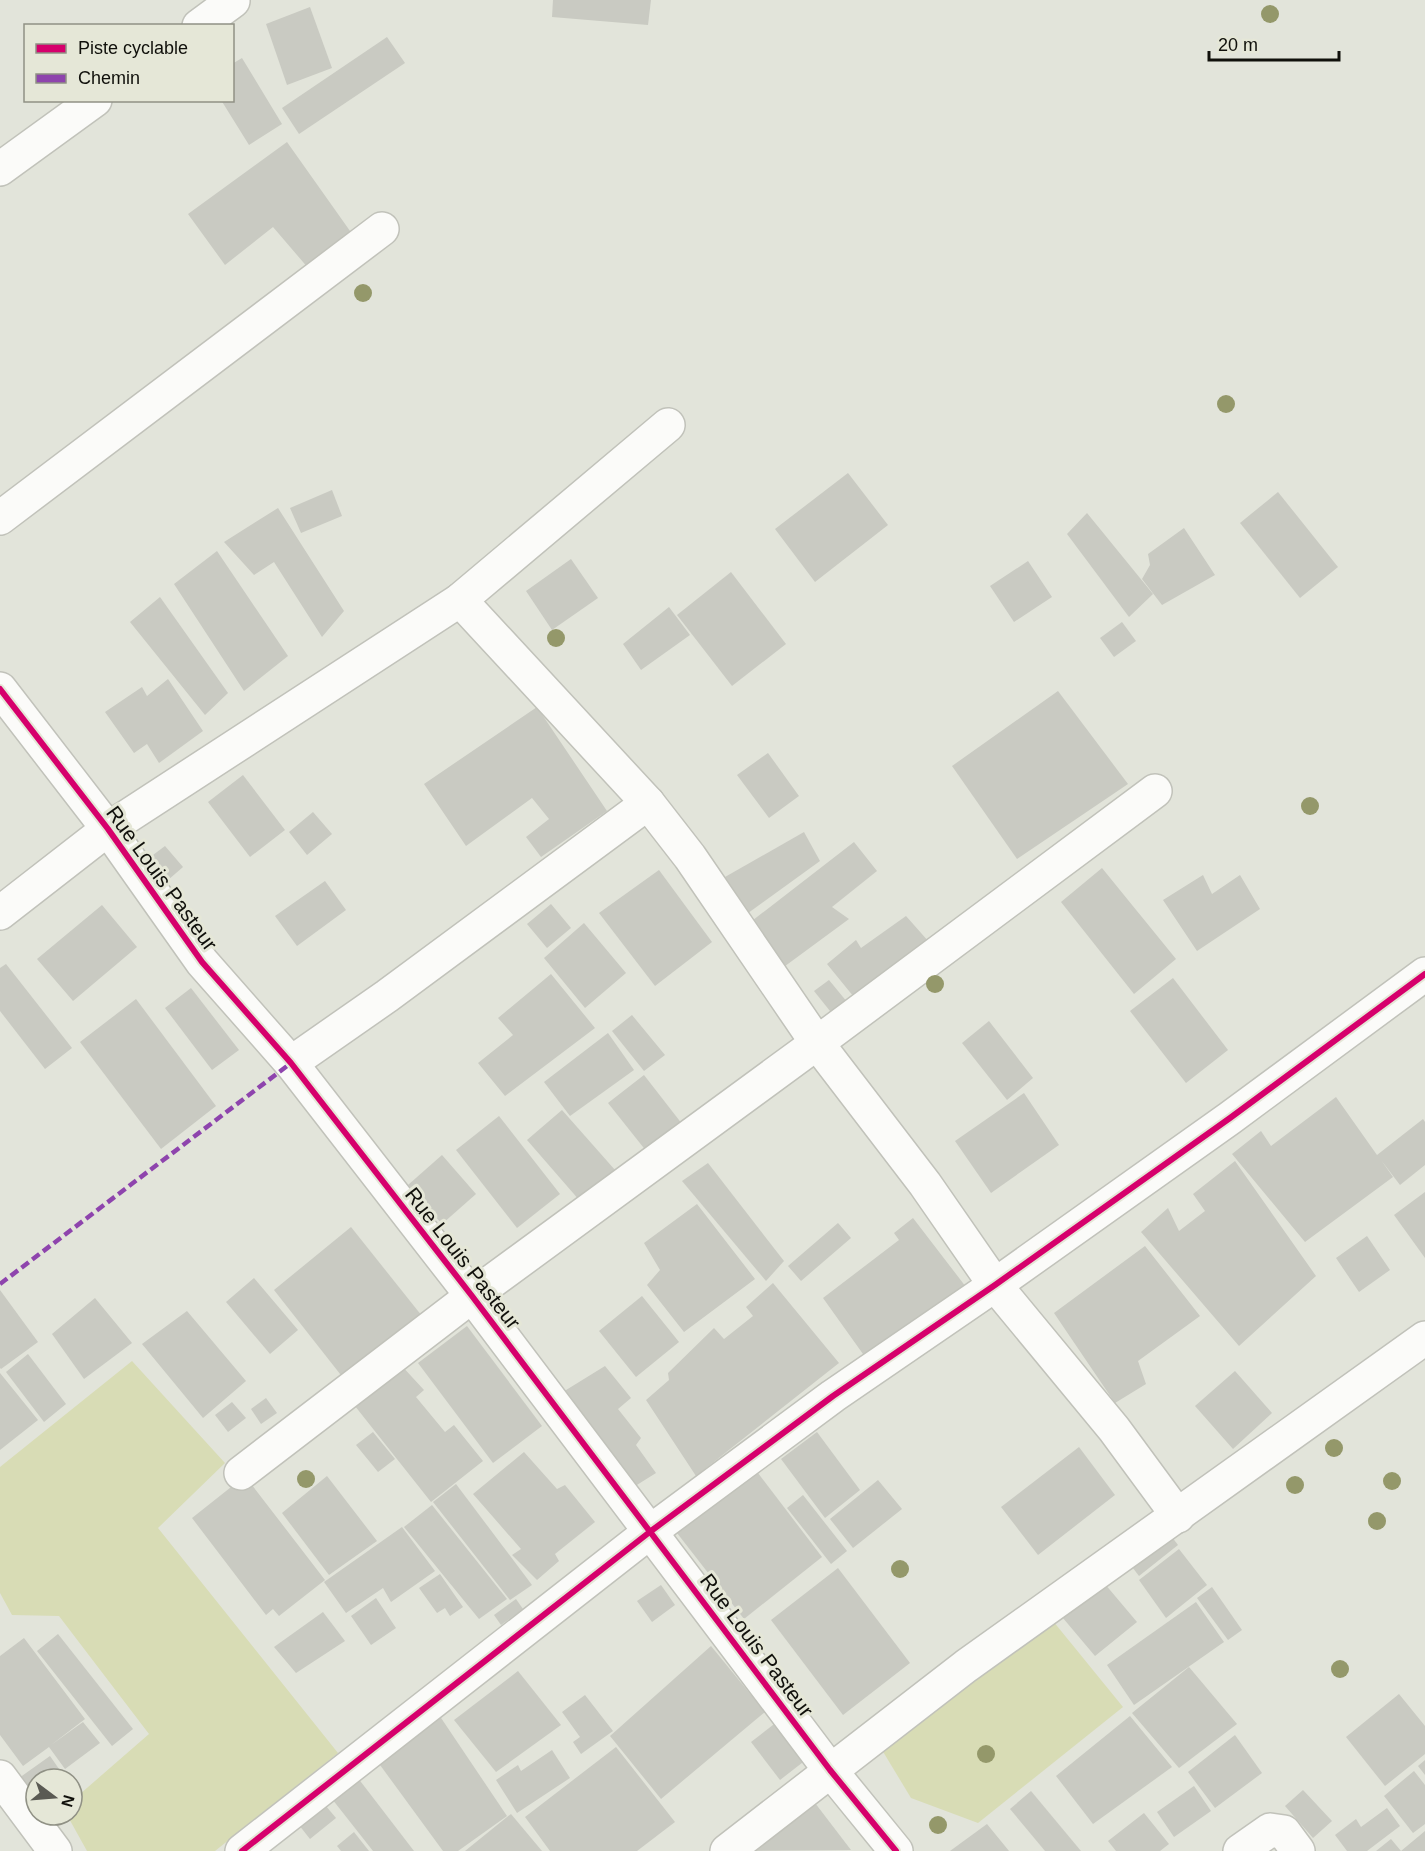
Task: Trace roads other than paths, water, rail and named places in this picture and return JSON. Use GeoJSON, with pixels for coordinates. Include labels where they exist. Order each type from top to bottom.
{"type":"FeatureCollection","features":[{"type":"Feature","properties":{"kind":"street"},"geometry":{"type":"LineString","coordinates":[[202,24],[233,1]]}},
{"type":"Feature","properties":{"kind":"street"},"geometry":{"type":"LineString","coordinates":[[0,169],[91,102]]}},
{"type":"Feature","properties":{"kind":"street"},"geometry":{"type":"LineString","coordinates":[[0,518],[382,229]]}},
{"type":"Feature","properties":{"kind":"street"},"geometry":{"type":"LineString","coordinates":[[0,913],[108,829],[460,600],[668,425]]}},
{"type":"Feature","properties":{"kind":"street"},"geometry":{"type":"LineString","coordinates":[[460,600],[648,803],[690,857],[818,1043],[925,1184],[995,1286],[1114,1429],[1178,1516]]}},
{"type":"Feature","properties":{"kind":"street","name":"Rue Louis Pasteur"},"geometry":{"type":"LineString","coordinates":[[0,690],[108,829],[202,962],[291,1063],[472,1296],[830,1770],[896,1851]]}},
{"type":"Feature","properties":{"kind":"street"},"geometry":{"type":"LineString","coordinates":[[241,1473],[472,1296],[818,1043],[1155,790]]}},
{"type":"Feature","properties":{"kind":"street"},"geometry":{"type":"LineString","coordinates":[[291,1063],[387,996],[648,803]]}},
{"type":"Feature","properties":{"kind":"street"},"geometry":{"type":"LineString","coordinates":[[242,1851],[651,1531],[833,1396],[995,1286],[1230,1118],[1425,974]]}},
{"type":"Feature","properties":{"kind":"street"},"geometry":{"type":"LineString","coordinates":[[727,1851],[966,1666],[1425,1338]]}},
{"type":"Feature","properties":{"kind":"street"},"geometry":{"type":"LineString","coordinates":[[0,1777],[55,1851]]}},
{"type":"Feature","properties":{"kind":"street"},"geometry":{"type":"LineString","coordinates":[[1239,1851],[1270,1830],[1291,1842]]}}]}
